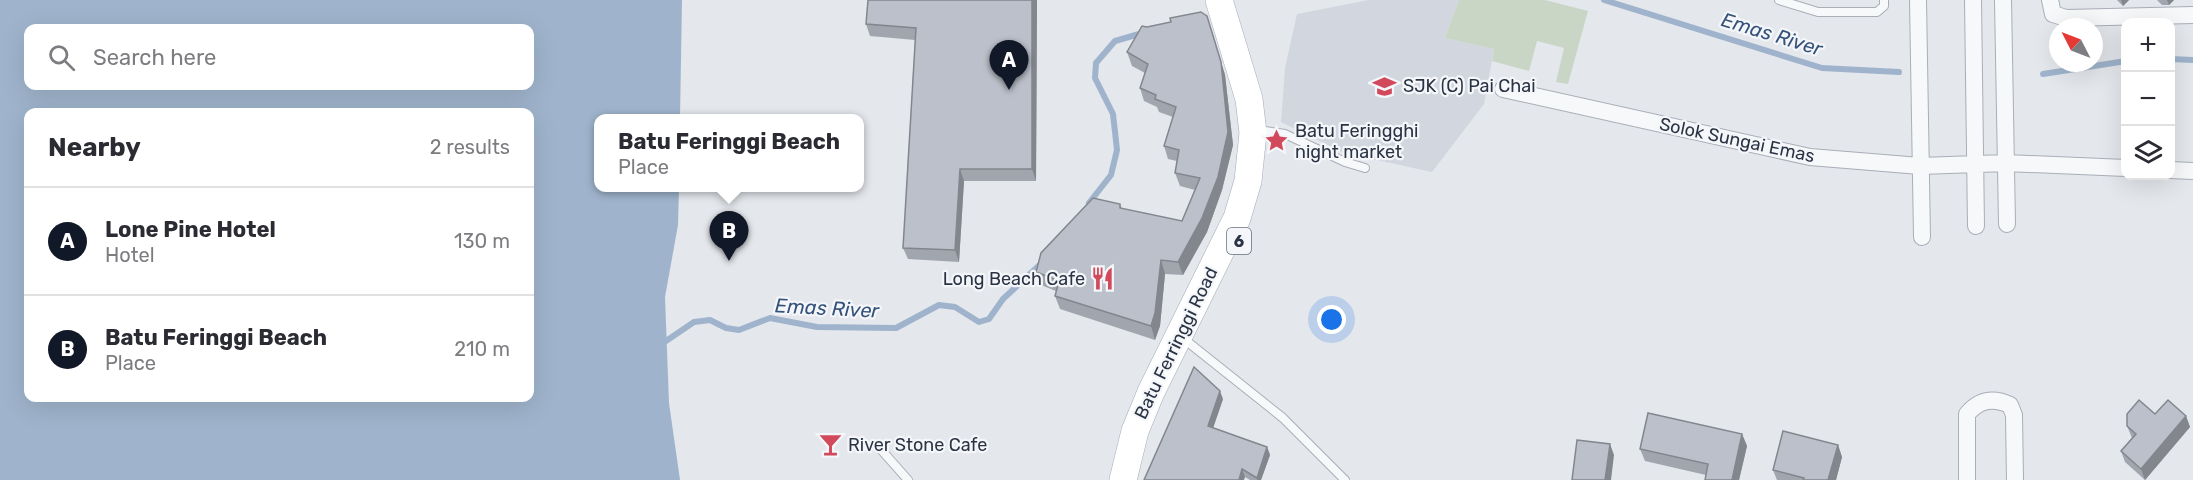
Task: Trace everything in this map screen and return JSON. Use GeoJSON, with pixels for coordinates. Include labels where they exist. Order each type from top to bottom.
{"type":"FeatureCollection","features":[{"type":"Feature","properties":{"kind":"main road","name":"Batu Ferringgi Road"},"geometry":{"type":"LineString","coordinates":[[1219,0],[1259,132]]}},
{"type":"Feature","properties":{"kind":"main road","name":"Batu Ferringgi Road"},"geometry":{"type":"LineString","coordinates":[[1123,480],[1135,431],[1151,392],[1184,340],[1249,218],[1262,179],[1259,132],[1260,95],[1237,0]]}},
{"type":"Feature","properties":{"kind":"main road","name":"Batu Ferringgi Road"},"geometry":{"type":"LineString","coordinates":[[1135,480],[1146,436],[1184,340]]}},
{"type":"Feature","properties":{"kind":"street"},"geometry":{"type":"LineString","coordinates":[[1918,0],[1922,237]]}},
{"type":"Feature","properties":{"kind":"street"},"geometry":{"type":"LineString","coordinates":[[1973,0],[1976,226]]}},
{"type":"Feature","properties":{"kind":"street"},"geometry":{"type":"LineString","coordinates":[[2003,0],[2007,224]]}},
{"type":"Feature","properties":{"kind":"street"},"geometry":{"type":"LineString","coordinates":[[2050,0],[2053,14],[2066,18],[2193,15]]}},
{"type":"Feature","properties":{"kind":"street","name":"Solok Sungai Emas"},"geometry":{"type":"LineString","coordinates":[[1503,89],[1810,158],[1920,166],[2006,163],[2121,168]]}},
{"type":"Feature","properties":{"kind":"street"},"geometry":{"type":"LineString","coordinates":[[2175,170],[2193,171]]}},
{"type":"Feature","properties":{"kind":"street"},"geometry":{"type":"LineString","coordinates":[[1967,480],[1967,414],[1982,401],[2002,401],[2010,405],[2014,415],[2015,480]]}},
{"type":"Feature","properties":{"kind":"lane"},"geometry":{"type":"LineString","coordinates":[[1779,0],[1818,12],[1877,12],[1884,6],[1884,0]]}},
{"type":"Feature","properties":{"kind":"lane"},"geometry":{"type":"LineString","coordinates":[[1259,132],[1285,134],[1345,162],[1365,168]]}},
{"type":"Feature","properties":{"kind":"lane"},"geometry":{"type":"LineString","coordinates":[[1184,340],[1283,418],[1345,480]]}},
{"type":"Feature","properties":{"kind":"lane"},"geometry":{"type":"LineString","coordinates":[[877,445],[908,480]]}},
{"type":"Feature","properties":{"kind":"shaded area","name":"SJK (C) Pai Chai"},"geometry":{"type":"Polygon","coordinates":[[[1369,0],[1459,0],[1445,38],[1494,49],[1484,104],[1432,172],[1344,153],[1281,122],[1285,68],[1297,14],[1369,0]]]}},
{"type":"Feature","properties":{"kind":"green space"},"geometry":{"type":"Polygon","coordinates":[[[1459,0],[1545,0],[1588,11],[1568,84],[1556,82],[1564,48],[1537,41],[1529,71],[1492,61],[1494,49],[1445,38],[1459,0]]]}},
{"type":"Feature","properties":{"kind":"water"},"geometry":{"type":"Polygon","coordinates":[[[0,0],[682,0],[680,114],[594,114],[594,192],[679,192],[678,225],[665,297],[669,403],[680,480],[0,480],[0,0]]]}},
{"type":"Feature","properties":{"kind":"building"},"geometry":{"type":"Polygon","coordinates":[[[868,0],[1032,0],[1032,169],[960,169],[955,250],[903,248],[916,28],[866,24],[868,0]]]}},
{"type":"Feature","properties":{"kind":"building"},"geometry":{"type":"Polygon","coordinates":[[[1201,12],[1207,16],[1221,62],[1228,132],[1218,177],[1202,218],[1178,262],[1161,260],[1155,313],[1151,326],[1055,296],[1059,281],[1036,272],[1041,253],[1093,198],[1120,204],[1120,208],[1182,221],[1200,178],[1175,173],[1179,150],[1164,146],[1176,107],[1155,99],[1156,95],[1140,88],[1148,64],[1127,52],[1142,26],[1171,22],[1170,18],[1201,12]]]}},
{"type":"Feature","properties":{"kind":"building"},"geometry":{"type":"Polygon","coordinates":[[[1194,367],[1220,391],[1208,426],[1267,447],[1257,478],[1242,469],[1239,480],[1144,480],[1194,367]]]}},
{"type":"Feature","properties":{"kind":"building"},"geometry":{"type":"Polygon","coordinates":[[[2139,400],[2155,414],[2168,400],[2186,416],[2141,469],[2121,451],[2136,434],[2127,426],[2127,414],[2139,400]]]}},
{"type":"Feature","properties":{"kind":"building"},"geometry":{"type":"Polygon","coordinates":[[[1648,413],[1742,434],[1732,480],[1705,480],[1708,464],[1640,449],[1648,413]]]}},
{"type":"Feature","properties":{"kind":"building"},"geometry":{"type":"Polygon","coordinates":[[[1783,431],[1838,445],[1828,480],[1803,480],[1804,478],[1773,470],[1783,431]]]}},
{"type":"Feature","properties":{"kind":"building"},"geometry":{"type":"Polygon","coordinates":[[[1577,440],[1610,444],[1605,480],[1572,480],[1577,440]]]}},
{"type":"Feature","properties":{"kind":"waterway","name":"Emas River"},"geometry":{"type":"LineString","coordinates":[[1604,0],[1822,68],[1899,72]]}},
{"type":"Feature","properties":{"kind":"waterway","name":"Emas River"},"geometry":{"type":"LineString","coordinates":[[1089,203],[1111,175],[1117,150],[1113,114],[1095,78],[1096,63],[1115,41],[1146,32]]}},
{"type":"Feature","properties":{"kind":"waterway","name":"Emas River"},"geometry":{"type":"LineString","coordinates":[[2175,59],[2193,60]]}},
{"type":"Feature","properties":{"kind":"waterway","name":"Emas River"},"geometry":{"type":"LineString","coordinates":[[2043,74],[2121,62]]}},
{"type":"Feature","properties":{"kind":"waterway","name":"Emas River"},"geometry":{"type":"LineString","coordinates":[[666,341],[694,322],[710,320],[726,328],[739,330],[770,318],[817,327],[896,328],[939,305],[955,307],[979,322],[989,319],[1003,299],[1044,261]]}},
{"type":"Feature","properties":{"kind":"place","name":"SJK (C) Pai Chai"},"geometry":{"type":"Point","coordinates":[1385,86]}},
{"type":"Feature","properties":{"kind":"place","name":"Lone Pine Hotel"},"geometry":{"type":"Point","coordinates":[1009,90]}},
{"type":"Feature","properties":{"kind":"place","name":"Batu Feringghi night market"},"geometry":{"type":"Point","coordinates":[1277,141]}},
{"type":"Feature","properties":{"kind":"place","name":"Batu Feringgi Beach"},"geometry":{"type":"Point","coordinates":[729,261]}},
{"type":"Feature","properties":{"kind":"place","name":"Long Beach Cafe"},"geometry":{"type":"Point","coordinates":[1103,279]}},
{"type":"Feature","properties":{"kind":"place","name":"River Stone Cafe"},"geometry":{"type":"Point","coordinates":[830,445]}}]}
